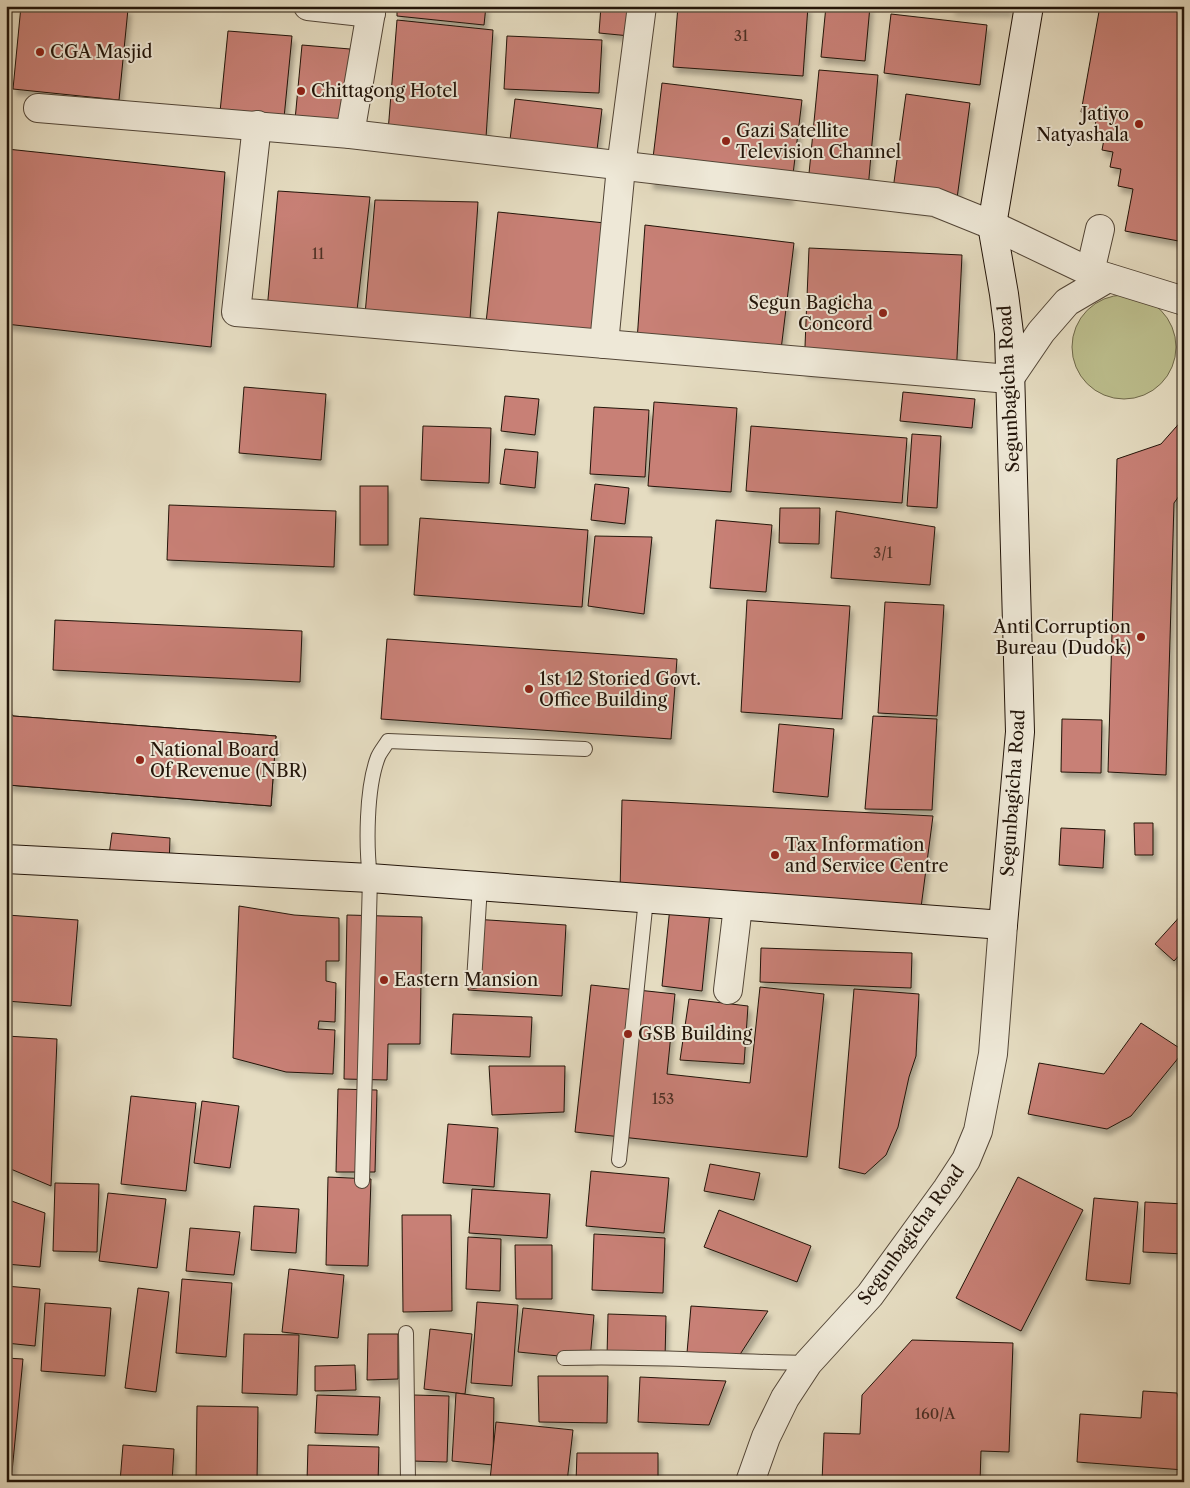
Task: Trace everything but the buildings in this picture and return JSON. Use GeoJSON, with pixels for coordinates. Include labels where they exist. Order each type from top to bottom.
{"type":"FeatureCollection","features":[{"type":"Feature","properties":{"kind":"street"},"geometry":{"type":"LineString","coordinates":[[308,6],[371,9],[350,134]]}},
{"type":"Feature","properties":{"kind":"street"},"geometry":{"type":"LineString","coordinates":[[604,344],[621,166],[642,6]]}},
{"type":"Feature","properties":{"kind":"street","name":"Segunbagicha Road"},"geometry":{"type":"LineString","coordinates":[[750,1482],[766,1437],[784,1398],[808,1363],[870,1295],[966,1160],[978,1131],[993,1054],[1020,732],[1012,421],[1008,379],[1009,333],[992,225],[1029,6]]}},
{"type":"Feature","properties":{"kind":"street"},"geometry":{"type":"LineString","coordinates":[[38,108],[350,134],[935,202],[992,225],[1099,275],[1184,301]]}},
{"type":"Feature","properties":{"kind":"street"},"geometry":{"type":"LineString","coordinates":[[257,125],[236,312],[1008,379],[1041,332],[1067,302],[1099,275],[1100,228]]}},
{"type":"Feature","properties":{"kind":"street"},"geometry":{"type":"LineString","coordinates":[[6,859],[370,878],[1003,925]]}},
{"type":"Feature","properties":{"kind":"street"},"geometry":{"type":"LineString","coordinates":[[728,990],[738,906]]}},
{"type":"Feature","properties":{"kind":"lane"},"geometry":{"type":"LineString","coordinates":[[362,1181],[370,878],[367,856],[372,782],[378,756],[388,741],[584,749]]}},
{"type":"Feature","properties":{"kind":"lane"},"geometry":{"type":"LineString","coordinates":[[474,982],[480,886]]}},
{"type":"Feature","properties":{"kind":"lane"},"geometry":{"type":"LineString","coordinates":[[619,1160],[646,899]]}},
{"type":"Feature","properties":{"kind":"lane"},"geometry":{"type":"LineString","coordinates":[[406,1333],[408,1482]]}},
{"type":"Feature","properties":{"kind":"lane"},"geometry":{"type":"LineString","coordinates":[[564,1358],[618,1356],[808,1363]]}},
{"type":"Feature","properties":{"kind":"green space"},"geometry":{"type":"Polygon","coordinates":[[[1124,295],[1144,299],[1161,310],[1172,327],[1176,347],[1172,367],[1161,384],[1144,395],[1124,399],[1104,395],[1087,384],[1076,367],[1072,347],[1076,327],[1087,310],[1104,299],[1124,295]]]}},
{"type":"Feature","properties":{"kind":"place","name":"CGA Masjid"},"geometry":{"type":"Point","coordinates":[40,52]}},
{"type":"Feature","properties":{"kind":"place","name":"Chittagong Hotel"},"geometry":{"type":"Point","coordinates":[301,91]}},
{"type":"Feature","properties":{"kind":"place","name":"Jatiyo Natyashala"},"geometry":{"type":"Point","coordinates":[1139,124]}},
{"type":"Feature","properties":{"kind":"place","name":"Gazi Satellite Television Channel"},"geometry":{"type":"Point","coordinates":[726,141]}},
{"type":"Feature","properties":{"kind":"place","name":"Segun Bagicha Concord"},"geometry":{"type":"Point","coordinates":[883,313]}},
{"type":"Feature","properties":{"kind":"place","name":"Anti Corruption Bureau (Dudok)"},"geometry":{"type":"Point","coordinates":[1141,637]}},
{"type":"Feature","properties":{"kind":"place","name":"1st 12 Storied Govt. Office Building"},"geometry":{"type":"Point","coordinates":[529,689]}},
{"type":"Feature","properties":{"kind":"place","name":"National Board Of Revenue (NBR)"},"geometry":{"type":"Point","coordinates":[140,760]}},
{"type":"Feature","properties":{"kind":"place","name":"Tax Information and Service Centre"},"geometry":{"type":"Point","coordinates":[775,855]}},
{"type":"Feature","properties":{"kind":"place","name":"Eastern Mansion"},"geometry":{"type":"Point","coordinates":[384,980]}},
{"type":"Feature","properties":{"kind":"place","name":"GSB Building"},"geometry":{"type":"Point","coordinates":[628,1034]}}]}
